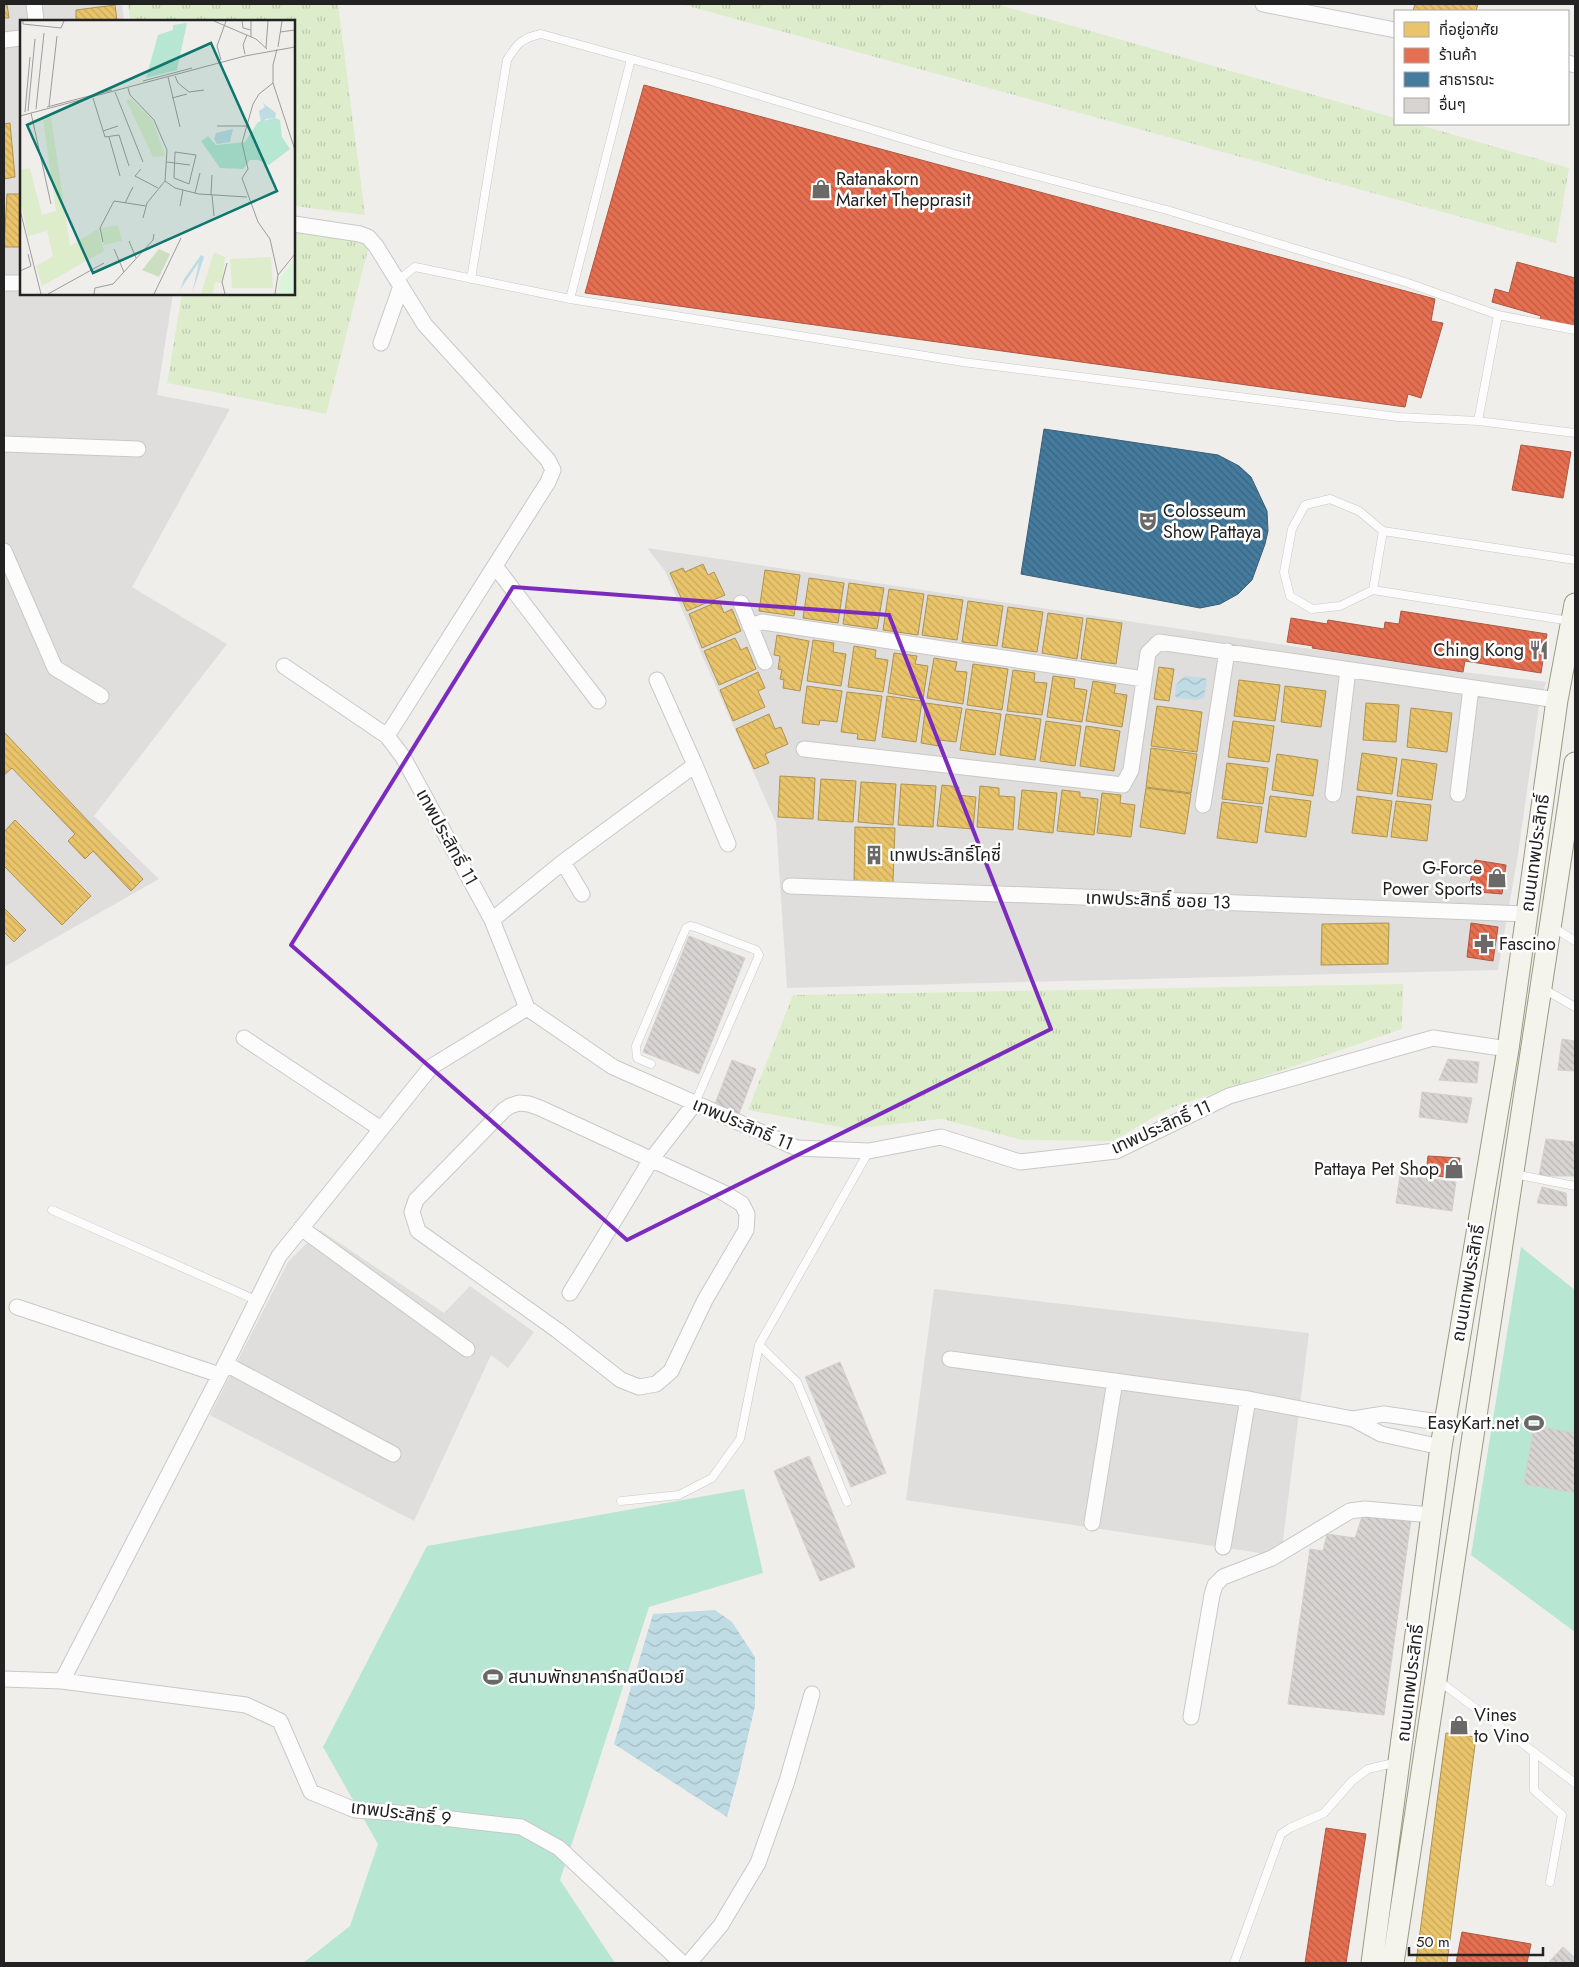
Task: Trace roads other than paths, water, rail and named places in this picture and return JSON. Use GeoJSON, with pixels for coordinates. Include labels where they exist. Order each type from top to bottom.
{"type":"FeatureCollection","features":[{"type":"Feature","properties":{"kind":"main road","name":"ถนนเทพประสิทธิ์"},"geometry":{"type":"LineString","coordinates":[[1372,1963],[1441,1447],[1508,1050],[1557,700],[1574,613]]}},
{"type":"Feature","properties":{"kind":"main road","name":"ถนนเทพประสิทธิ์"},"geometry":{"type":"LineString","coordinates":[[1393,1963],[1575,763]]}},
{"type":"Feature","properties":{"kind":"street"},"geometry":{"type":"LineString","coordinates":[[34,4],[36,20]]}},
{"type":"Feature","properties":{"kind":"street"},"geometry":{"type":"LineString","coordinates":[[1263,4],[1394,30]]}},
{"type":"Feature","properties":{"kind":"street"},"geometry":{"type":"LineString","coordinates":[[4,40],[20,38]]}},
{"type":"Feature","properties":{"kind":"street"},"geometry":{"type":"LineString","coordinates":[[295,224],[360,234],[368,237],[376,246],[425,325],[548,460],[553,470],[548,482],[387,736]]}},
{"type":"Feature","properties":{"kind":"street"},"geometry":{"type":"LineString","coordinates":[[4,282],[20,283]]}},
{"type":"Feature","properties":{"kind":"street"},"geometry":{"type":"LineString","coordinates":[[381,343],[399,284]]}},
{"type":"Feature","properties":{"kind":"street"},"geometry":{"type":"LineString","coordinates":[[4,444],[138,449]]}},
{"type":"Feature","properties":{"kind":"street"},"geometry":{"type":"LineString","coordinates":[[4,551],[56,668],[101,696]]}},
{"type":"Feature","properties":{"kind":"street"},"geometry":{"type":"LineString","coordinates":[[495,566],[598,701]]}},
{"type":"Feature","properties":{"kind":"street"},"geometry":{"type":"LineString","coordinates":[[741,604],[765,662]]}},
{"type":"Feature","properties":{"kind":"street"},"geometry":{"type":"LineString","coordinates":[[750,626],[762,622],[1144,679]]}},
{"type":"Feature","properties":{"kind":"street"},"geometry":{"type":"LineString","coordinates":[[804,750],[1123,785],[1131,770],[1148,653],[1159,642],[1557,700]]}},
{"type":"Feature","properties":{"kind":"street"},"geometry":{"type":"LineString","coordinates":[[1203,805],[1227,651]]}},
{"type":"Feature","properties":{"kind":"street","name":"เทพประสิทธิ์ 11"},"geometry":{"type":"LineString","coordinates":[[284,666],[387,736],[402,756],[492,920],[527,1008],[613,1067],[797,1148],[869,1151],[941,1137],[1020,1162],[1116,1151],[1230,1096],[1433,1038],[1508,1050]]}},
{"type":"Feature","properties":{"kind":"street"},"geometry":{"type":"LineString","coordinates":[[1333,794],[1348,670]]}},
{"type":"Feature","properties":{"kind":"street"},"geometry":{"type":"LineString","coordinates":[[657,680],[728,844]]}},
{"type":"Feature","properties":{"kind":"street"},"geometry":{"type":"LineString","coordinates":[[1458,794],[1471,688]]}},
{"type":"Feature","properties":{"kind":"street"},"geometry":{"type":"LineString","coordinates":[[492,920],[563,862],[695,765]]}},
{"type":"Feature","properties":{"kind":"street"},"geometry":{"type":"LineString","coordinates":[[563,862],[582,894]]}},
{"type":"Feature","properties":{"kind":"street","name":"เทพประสิทธิ์ ซอย 13"},"geometry":{"type":"LineString","coordinates":[[790,886],[1527,914]]}},
{"type":"Feature","properties":{"kind":"street"},"geometry":{"type":"LineString","coordinates":[[62,1681],[223,1369],[279,1256],[431,1067],[527,1008]]}},
{"type":"Feature","properties":{"kind":"street"},"geometry":{"type":"LineString","coordinates":[[244,1038],[381,1129]]}},
{"type":"Feature","properties":{"kind":"street"},"geometry":{"type":"LineString","coordinates":[[519,1103],[540,1108],[651,1160],[724,1193],[742,1204],[747,1214],[746,1230],[705,1300],[671,1371],[656,1384],[639,1387],[621,1380],[557,1330],[418,1231],[413,1221],[412,1212],[416,1200],[504,1110],[519,1103]]}},
{"type":"Feature","properties":{"kind":"street"},"geometry":{"type":"LineString","coordinates":[[570,1293],[651,1160],[695,1103]]}},
{"type":"Feature","properties":{"kind":"street"},"geometry":{"type":"LineString","coordinates":[[301,1228],[467,1349]]}},
{"type":"Feature","properties":{"kind":"street"},"geometry":{"type":"LineString","coordinates":[[18,1307],[223,1369],[393,1454]]}},
{"type":"Feature","properties":{"kind":"street"},"geometry":{"type":"LineString","coordinates":[[950,1359],[1248,1400],[1353,1419],[1381,1434],[1441,1447]]}},
{"type":"Feature","properties":{"kind":"street"},"geometry":{"type":"LineString","coordinates":[[1092,1523],[1115,1381]]}},
{"type":"Feature","properties":{"kind":"street"},"geometry":{"type":"LineString","coordinates":[[1223,1546],[1248,1400]]}},
{"type":"Feature","properties":{"kind":"street"},"geometry":{"type":"LineString","coordinates":[[1353,1419],[1384,1414],[1445,1424]]}},
{"type":"Feature","properties":{"kind":"street"},"geometry":{"type":"LineString","coordinates":[[1191,1717],[1212,1595],[1215,1585],[1223,1577],[1272,1558],[1350,1511],[1365,1509],[1431,1516]]}},
{"type":"Feature","properties":{"kind":"street","name":"เทพประสิทธิ์ 9"},"geometry":{"type":"LineString","coordinates":[[4,1679],[62,1681],[246,1705],[280,1721],[311,1792],[355,1810],[521,1827],[560,1848],[682,1963]]}},
{"type":"Feature","properties":{"kind":"street"},"geometry":{"type":"LineString","coordinates":[[689,1963],[720,1925],[758,1863],[787,1782],[812,1694]]}},
{"type":"Feature","properties":{"kind":"lane"},"geometry":{"type":"LineString","coordinates":[[471,279],[507,60],[516,45],[527,37],[541,34],[954,154],[1167,210],[1405,282],[1498,315],[1575,330]]}},
{"type":"Feature","properties":{"kind":"lane"},"geometry":{"type":"LineString","coordinates":[[570,299],[631,59]]}},
{"type":"Feature","properties":{"kind":"lane"},"geometry":{"type":"LineString","coordinates":[[399,284],[415,267],[570,299],[963,362],[1398,417],[1478,421],[1575,433]]}},
{"type":"Feature","properties":{"kind":"lane"},"geometry":{"type":"LineString","coordinates":[[1478,421],[1498,315]]}},
{"type":"Feature","properties":{"kind":"lane"},"geometry":{"type":"LineString","coordinates":[[1574,613],[1372,590],[1340,606],[1312,609],[1290,596],[1284,572],[1292,529],[1305,505],[1330,499],[1358,511],[1382,530],[1575,560]]}},
{"type":"Feature","properties":{"kind":"lane"},"geometry":{"type":"LineString","coordinates":[[1372,590],[1382,530]]}},
{"type":"Feature","properties":{"kind":"lane"},"geometry":{"type":"LineString","coordinates":[[651,1064],[637,1058],[636,1046],[686,928],[690,926],[695,927],[756,950],[759,955],[695,1103]]}},
{"type":"Feature","properties":{"kind":"lane"},"geometry":{"type":"LineString","coordinates":[[1550,926],[1575,941]]}},
{"type":"Feature","properties":{"kind":"lane"},"geometry":{"type":"LineString","coordinates":[[1540,987],[1575,1007]]}},
{"type":"Feature","properties":{"kind":"lane"},"geometry":{"type":"LineString","coordinates":[[621,1501],[679,1495],[712,1478],[740,1439],[759,1345],[869,1151]]}},
{"type":"Feature","properties":{"kind":"lane"},"geometry":{"type":"LineString","coordinates":[[1512,1173],[1575,1186]]}},
{"type":"Feature","properties":{"kind":"lane"},"geometry":{"type":"LineString","coordinates":[[52,1210],[256,1300]]}},
{"type":"Feature","properties":{"kind":"lane"},"geometry":{"type":"LineString","coordinates":[[759,1345],[797,1382],[847,1502]]}},
{"type":"Feature","properties":{"kind":"lane"},"geometry":{"type":"LineString","coordinates":[[1436,1678],[1575,1783]]}},
{"type":"Feature","properties":{"kind":"lane"},"geometry":{"type":"LineString","coordinates":[[1534,1752],[1534,1790],[1562,1815],[1550,1882]]}},
{"type":"Feature","properties":{"kind":"lane"},"geometry":{"type":"LineString","coordinates":[[1234,1963],[1281,1834],[1324,1813],[1352,1781],[1368,1769],[1400,1762]]}},
{"type":"Feature","properties":{"kind":"water"},"geometry":{"type":"Polygon","coordinates":[[[1184,676],[1205,678],[1207,680],[1204,698],[1196,700],[1177,698],[1175,696],[1176,685],[1184,676]]]}},
{"type":"Feature","properties":{"kind":"water"},"geometry":{"type":"Polygon","coordinates":[[[715,1610],[732,1622],[755,1657],[755,1706],[727,1817],[614,1744],[653,1614],[715,1610]]]}},
{"type":"Feature","properties":{"kind":"place","name":"Ratanakorn Market Thepprasit"},"geometry":{"type":"Point","coordinates":[821,189]}},
{"type":"Feature","properties":{"kind":"place","name":"Colosseum Show Pattaya"},"geometry":{"type":"Point","coordinates":[1148,521]}},
{"type":"Feature","properties":{"kind":"place","name":"Ching Kong"},"geometry":{"type":"Point","coordinates":[1539,650]}},
{"type":"Feature","properties":{"kind":"place","name":"เทพประสิทธิ์โคซี่"},"geometry":{"type":"Point","coordinates":[874,855]}},
{"type":"Feature","properties":{"kind":"place","name":"G-Force Power Sports"},"geometry":{"type":"Point","coordinates":[1497,878]}},
{"type":"Feature","properties":{"kind":"place","name":"Fascino"},"geometry":{"type":"Point","coordinates":[1484,944]}},
{"type":"Feature","properties":{"kind":"place","name":"Pattaya Pet Shop"},"geometry":{"type":"Point","coordinates":[1454,1169]}},
{"type":"Feature","properties":{"kind":"place","name":"EasyKart.net"},"geometry":{"type":"Point","coordinates":[1534,1423]}},
{"type":"Feature","properties":{"kind":"place","name":"สนามพัทยาคาร์ทสปีดเวย์"},"geometry":{"type":"Point","coordinates":[493,1677]}},
{"type":"Feature","properties":{"kind":"place","name":"Vines to Vino"},"geometry":{"type":"Point","coordinates":[1459,1725]}}]}
